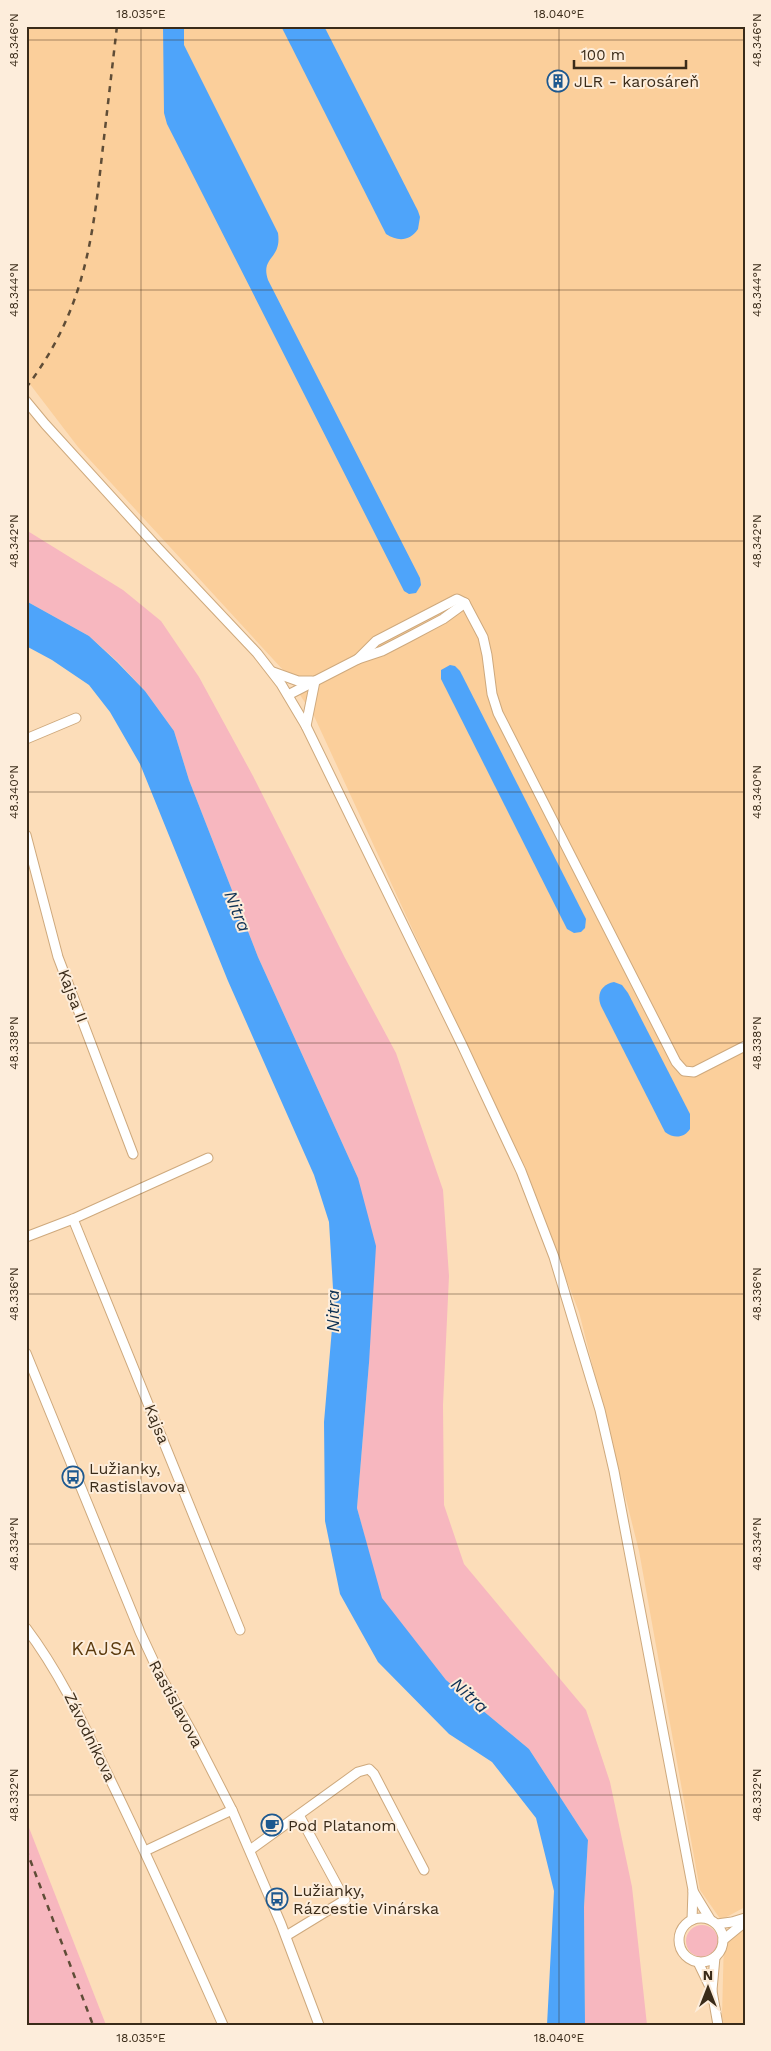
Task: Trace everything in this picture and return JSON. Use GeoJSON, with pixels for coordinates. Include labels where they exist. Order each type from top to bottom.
{"type":"FeatureCollection","features":[{"type":"Feature","properties":{"kind":"street"},"geometry":{"type":"LineString","coordinates":[[26,401],[273,672],[288,695],[306,726],[462,1044],[521,1171],[554,1257],[600,1410],[614,1471],[693,1890],[692,1920]]}},
{"type":"Feature","properties":{"kind":"street"},"geometry":{"type":"LineString","coordinates":[[288,695],[358,659],[382,651],[443,619],[465,604],[482,637],[487,655],[492,694],[498,712],[676,1062],[684,1071],[694,1072],[745,1046]]}},
{"type":"Feature","properties":{"kind":"street"},"geometry":{"type":"LineString","coordinates":[[273,672],[298,681],[315,681]]}},
{"type":"Feature","properties":{"kind":"street"},"geometry":{"type":"LineString","coordinates":[[306,726],[315,681]]}},
{"type":"Feature","properties":{"kind":"street"},"geometry":{"type":"LineString","coordinates":[[26,738],[76,718]]}},
{"type":"Feature","properties":{"kind":"street","name":"Kajsa II"},"geometry":{"type":"LineString","coordinates":[[26,835],[58,957],[133,1154]]}},
{"type":"Feature","properties":{"kind":"street"},"geometry":{"type":"LineString","coordinates":[[26,1237],[73,1219],[208,1158]]}},
{"type":"Feature","properties":{"kind":"street","name":"Kajsa"},"geometry":{"type":"LineString","coordinates":[[73,1219],[240,1630]]}},
{"type":"Feature","properties":{"kind":"street","name":"Rastislavova"},"geometry":{"type":"LineString","coordinates":[[26,1353],[140,1632],[160,1675],[232,1810],[286,1936],[319,2025]]}},
{"type":"Feature","properties":{"kind":"street","name":"Závodníkova"},"geometry":{"type":"LineString","coordinates":[[26,1628],[47,1656],[65,1686],[146,1851],[223,2025]]}},
{"type":"Feature","properties":{"kind":"street"},"geometry":{"type":"LineString","coordinates":[[250,1850],[358,1772],[370,1769],[424,1870]]}},
{"type":"Feature","properties":{"kind":"street"},"geometry":{"type":"LineString","coordinates":[[146,1851],[232,1810]]}},
{"type":"Feature","properties":{"kind":"street"},"geometry":{"type":"LineString","coordinates":[[286,1936],[345,1900],[299,1815]]}},
{"type":"Feature","properties":{"kind":"street"},"geometry":{"type":"LineString","coordinates":[[693,1890],[713,1922],[722,1931],[723,1940],[721,1949],[715,1957],[707,1961],[698,1962],[689,1958],[682,1952],[679,1943],[680,1933],[684,1925],[692,1920],[701,1918],[713,1922],[732,1922],[745,1918]]}},
{"type":"Feature","properties":{"kind":"street"},"geometry":{"type":"LineString","coordinates":[[723,1940],[745,1922]]}},
{"type":"Feature","properties":{"kind":"street"},"geometry":{"type":"LineString","coordinates":[[715,1957],[712,1990],[718,2025]]}},
{"type":"Feature","properties":{"kind":"street"},"geometry":{"type":"LineString","coordinates":[[698,1962],[712,1990]]}},
{"type":"Feature","properties":{"kind":"shaded area"},"geometry":{"type":"Polygon","coordinates":[[[26,26],[745,26],[745,1907],[721,1920],[700,1890],[639,1551],[579,1312],[524,1171],[314,716],[284,671],[78,447],[26,379],[26,26]]]}},
{"type":"Feature","properties":{"kind":"shaded area"},"geometry":{"type":"Polygon","coordinates":[[[26,530],[123,590],[161,621],[199,677],[253,776],[345,958],[396,1053],[443,1190],[449,1276],[443,1405],[444,1505],[464,1564],[586,1710],[610,1782],[632,1887],[647,2025],[585,2025],[584,1907],[588,1840],[529,1749],[446,1680],[381,1598],[357,1508],[369,1363],[358,1178],[258,957],[189,780],[174,731],[145,691],[118,662],[89,636],[26,601],[26,530]]]}},
{"type":"Feature","properties":{"kind":"shaded area"},"geometry":{"type":"Polygon","coordinates":[[[26,1820],[106,2025],[26,2025],[26,1820]]]}},
{"type":"Feature","properties":{"kind":"shaded area"},"geometry":{"type":"Polygon","coordinates":[[[702,1925],[708,1926],[713,1930],[717,1935],[717,1947],[713,1952],[708,1956],[702,1957],[696,1956],[691,1952],[687,1947],[686,1941],[687,1935],[691,1930],[696,1926],[702,1925]]]}},
{"type":"Feature","properties":{"kind":"shaded area"},"geometry":{"type":"Polygon","coordinates":[[[745,1928],[745,2025],[724,2025],[722,2016],[724,1939],[745,1928]]]}},
{"type":"Feature","properties":{"kind":"water"},"geometry":{"type":"Polygon","coordinates":[[[163,26],[184,26],[184,45],[278,233],[277,248],[267,266],[268,280],[420,578],[421,585],[416,593],[409,594],[404,591],[167,124],[164,113],[163,26]]]}},
{"type":"Feature","properties":{"kind":"water"},"geometry":{"type":"Polygon","coordinates":[[[281,26],[324,26],[418,211],[420,217],[418,229],[408,238],[399,239],[386,234],[281,26]]]}},
{"type":"Feature","properties":{"kind":"water","name":"Nitra"},"geometry":{"type":"Polygon","coordinates":[[[26,601],[89,636],[145,691],[174,731],[189,780],[258,957],[358,1178],[376,1246],[357,1508],[382,1598],[446,1680],[529,1749],[588,1840],[584,1907],[585,2025],[547,2025],[554,1891],[536,1818],[492,1762],[449,1734],[378,1662],[340,1594],[325,1521],[324,1422],[334,1305],[329,1222],[314,1175],[228,981],[140,764],[110,712],[89,685],[52,660],[26,646],[26,601]]]}},
{"type":"Feature","properties":{"kind":"water"},"geometry":{"type":"Polygon","coordinates":[[[450,665],[455,666],[460,671],[586,919],[585,928],[581,932],[574,933],[567,929],[441,679],[441,670],[450,665]]]}},
{"type":"Feature","properties":{"kind":"water"},"geometry":{"type":"Polygon","coordinates":[[[614,982],[622,985],[628,993],[690,1114],[690,1129],[682,1136],[672,1136],[665,1132],[601,1006],[599,997],[601,990],[606,985],[614,982]]]}},
{"type":"Feature","properties":{"kind":"railway"},"geometry":{"type":"LineString","coordinates":[[26,388],[61,332],[82,277],[94,219],[117,26]]}},
{"type":"Feature","properties":{"kind":"railway"},"geometry":{"type":"LineString","coordinates":[[26,1849],[93,2025]]}},
{"type":"Feature","properties":{"kind":"place","name":"JLR - karosáreň"},"geometry":{"type":"Point","coordinates":[558,81]}},
{"type":"Feature","properties":{"kind":"place","name":"Lužianky, Rastislavova"},"geometry":{"type":"Point","coordinates":[73,1477]}},
{"type":"Feature","properties":{"kind":"place","name":"Pod Platanom"},"geometry":{"type":"Point","coordinates":[272,1825]}},
{"type":"Feature","properties":{"kind":"place","name":"Lužianky, Rázcestie Vinárska"},"geometry":{"type":"Point","coordinates":[277,1899]}},
{"type":"Feature","properties":{"kind":"district","name":"KAJSA"},"geometry":{"type":"Point","coordinates":[104,1648]}}]}
